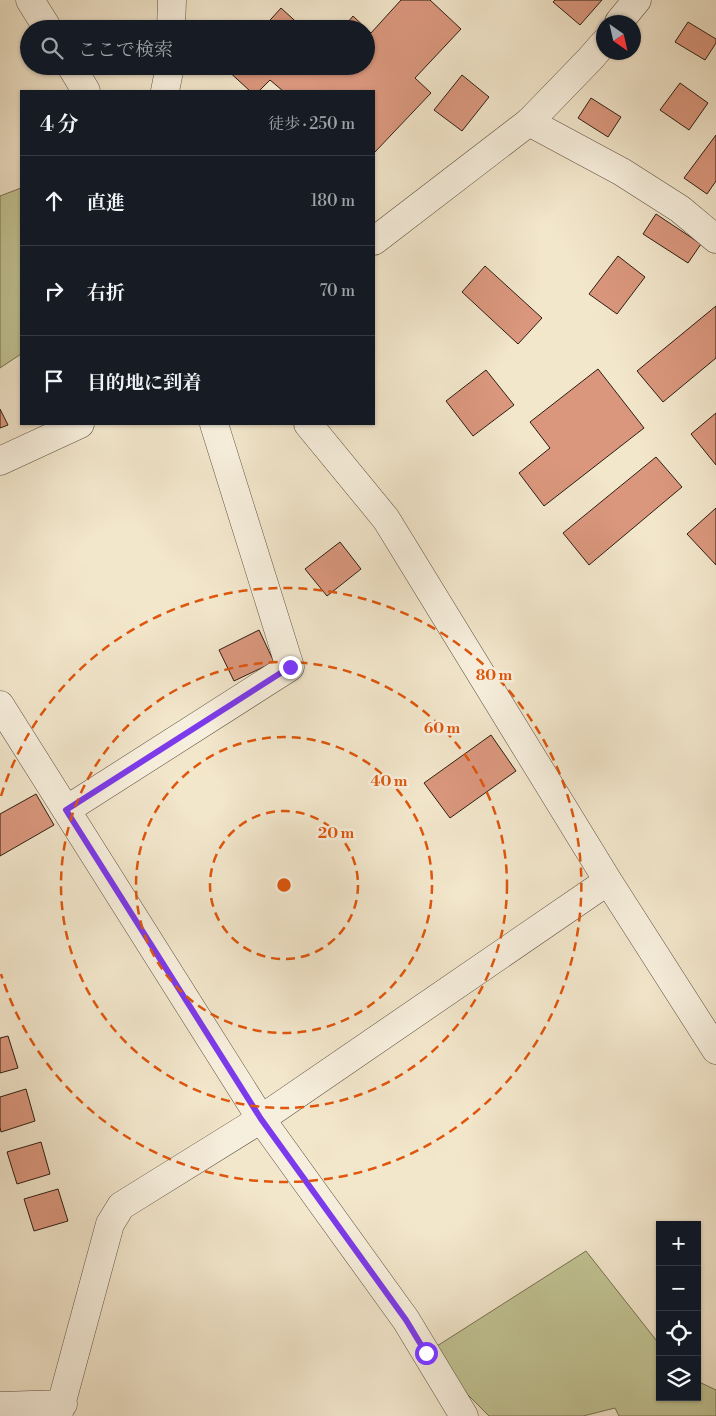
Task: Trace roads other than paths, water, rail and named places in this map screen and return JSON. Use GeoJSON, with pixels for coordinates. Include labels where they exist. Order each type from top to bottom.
{"type":"FeatureCollection","features":[{"type":"Feature","properties":{"kind":"street"},"geometry":{"type":"LineString","coordinates":[[30,0],[42,20]]}},
{"type":"Feature","properties":{"kind":"street"},"geometry":{"type":"LineString","coordinates":[[171,20],[172,0]]}},
{"type":"Feature","properties":{"kind":"street"},"geometry":{"type":"LineString","coordinates":[[625,15],[637,0]]}},
{"type":"Feature","properties":{"kind":"street"},"geometry":{"type":"LineString","coordinates":[[375,240],[529,122],[596,53]]}},
{"type":"Feature","properties":{"kind":"street"},"geometry":{"type":"LineString","coordinates":[[76,75],[85,90]]}},
{"type":"Feature","properties":{"kind":"street"},"geometry":{"type":"LineString","coordinates":[[166,90],[169,75]]}},
{"type":"Feature","properties":{"kind":"street"},"geometry":{"type":"LineString","coordinates":[[529,122],[622,172],[680,209],[716,239]]}},
{"type":"Feature","properties":{"kind":"street"},"geometry":{"type":"LineString","coordinates":[[0,461],[78,425]]}},
{"type":"Feature","properties":{"kind":"street"},"geometry":{"type":"LineString","coordinates":[[66,810],[290,667],[214,425]]}},
{"type":"Feature","properties":{"kind":"street"},"geometry":{"type":"LineString","coordinates":[[309,425],[386,519],[608,881],[716,1050]]}},
{"type":"Feature","properties":{"kind":"street"},"geometry":{"type":"LineString","coordinates":[[0,705],[261,1119],[406,1320],[464,1416]]}},
{"type":"Feature","properties":{"kind":"street"},"geometry":{"type":"LineString","coordinates":[[0,1406],[64,1412],[110,1224],[122,1206],[261,1119],[608,881]]}}]}
